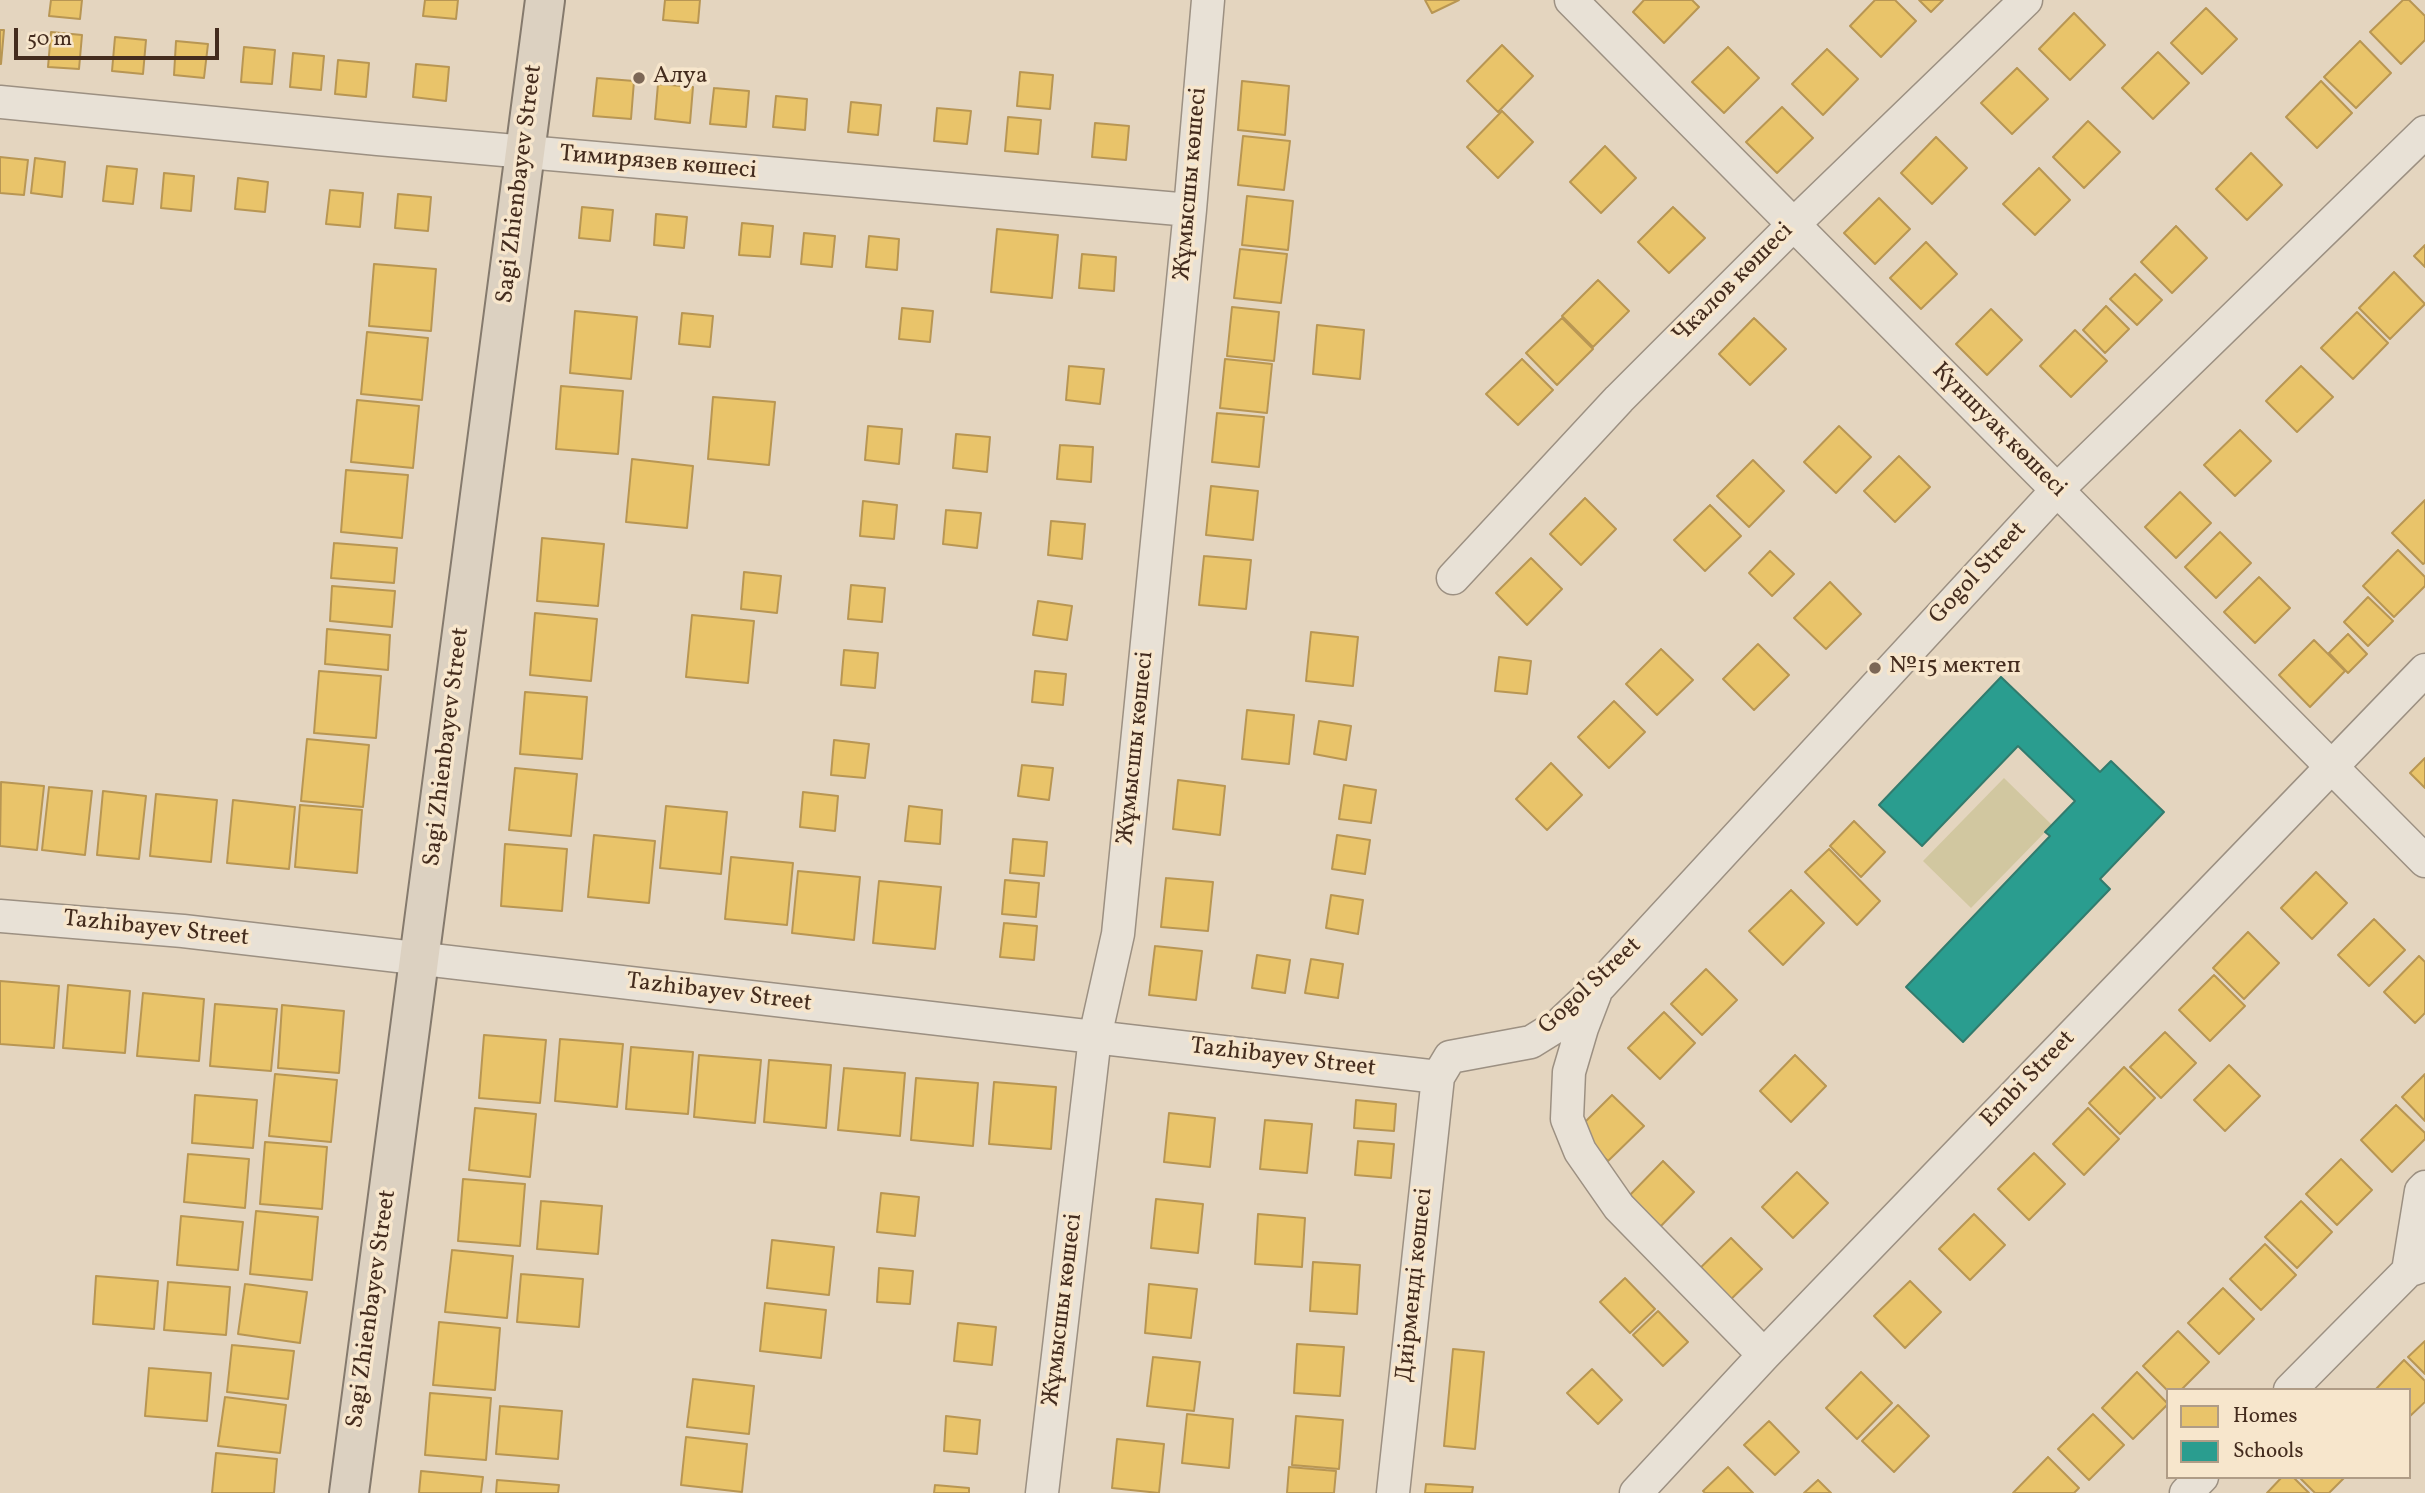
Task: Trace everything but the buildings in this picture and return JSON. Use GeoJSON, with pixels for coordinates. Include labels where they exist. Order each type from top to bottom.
{"type":"FeatureCollection","features":[{"type":"Feature","properties":{"kind":"main road","name":"Sagi Zhienbayev Street"},"geometry":{"type":"LineString","coordinates":[[349,1493],[545,0]]}},
{"type":"Feature","properties":{"kind":"street","name":"Жұмысшы көшесі"},"geometry":{"type":"LineString","coordinates":[[1042,1493],[1095,1037],[1118,934],[1190,210],[1208,0]]}},
{"type":"Feature","properties":{"kind":"street","name":"Күншуақ көшесі"},"geometry":{"type":"LineString","coordinates":[[1571,0],[2425,861]]}},
{"type":"Feature","properties":{"kind":"street","name":"Чкалов көшесі"},"geometry":{"type":"LineString","coordinates":[[1453,578],[1619,399],[1793,225],[2026,0]]}},
{"type":"Feature","properties":{"kind":"street","name":"Тимирязев көшесі"},"geometry":{"type":"LineString","coordinates":[[0,102],[526,153],[1190,210]]}},
{"type":"Feature","properties":{"kind":"street","name":"Gogol Street"},"geometry":{"type":"LineString","coordinates":[[1444,1067],[1531,1042],[1560,1024],[1597,989],[2057,490],[2425,132]]}},
{"type":"Feature","properties":{"kind":"street","name":"Embi Street"},"geometry":{"type":"LineString","coordinates":[[1636,1493],[1764,1355],[2425,670]]}},
{"type":"Feature","properties":{"kind":"street","name":"Tazhibayev Street"},"geometry":{"type":"LineString","coordinates":[[0,916],[183,931],[1095,1037],[1444,1067]]}},
{"type":"Feature","properties":{"kind":"street"},"geometry":{"type":"LineString","coordinates":[[1597,989],[1569,1072],[1567,1119],[1580,1151],[1619,1207],[1764,1355]]}},
{"type":"Feature","properties":{"kind":"street","name":"Диірменді көшесі"},"geometry":{"type":"LineString","coordinates":[[1393,1493],[1444,1067]]}},
{"type":"Feature","properties":{"kind":"street"},"geometry":{"type":"LineString","coordinates":[[2292,1388],[2417,1268],[2421,1191],[2425,1187]]}},
{"type":"Feature","properties":{"kind":"street"},"geometry":{"type":"LineString","coordinates":[[2186,1493],[2200,1479]]}},
{"type":"Feature","properties":{"kind":"shaded area"},"geometry":{"type":"Polygon","coordinates":[[[2004,778],[2052,825],[1971,908],[1923,861],[2004,778]]]}},
{"type":"Feature","properties":{"kind":"place","name":"Алуа"},"geometry":{"type":"Point","coordinates":[639,78]}},
{"type":"Feature","properties":{"kind":"place","name":"№15 мектеп"},"geometry":{"type":"Point","coordinates":[1875,668]}}]}
